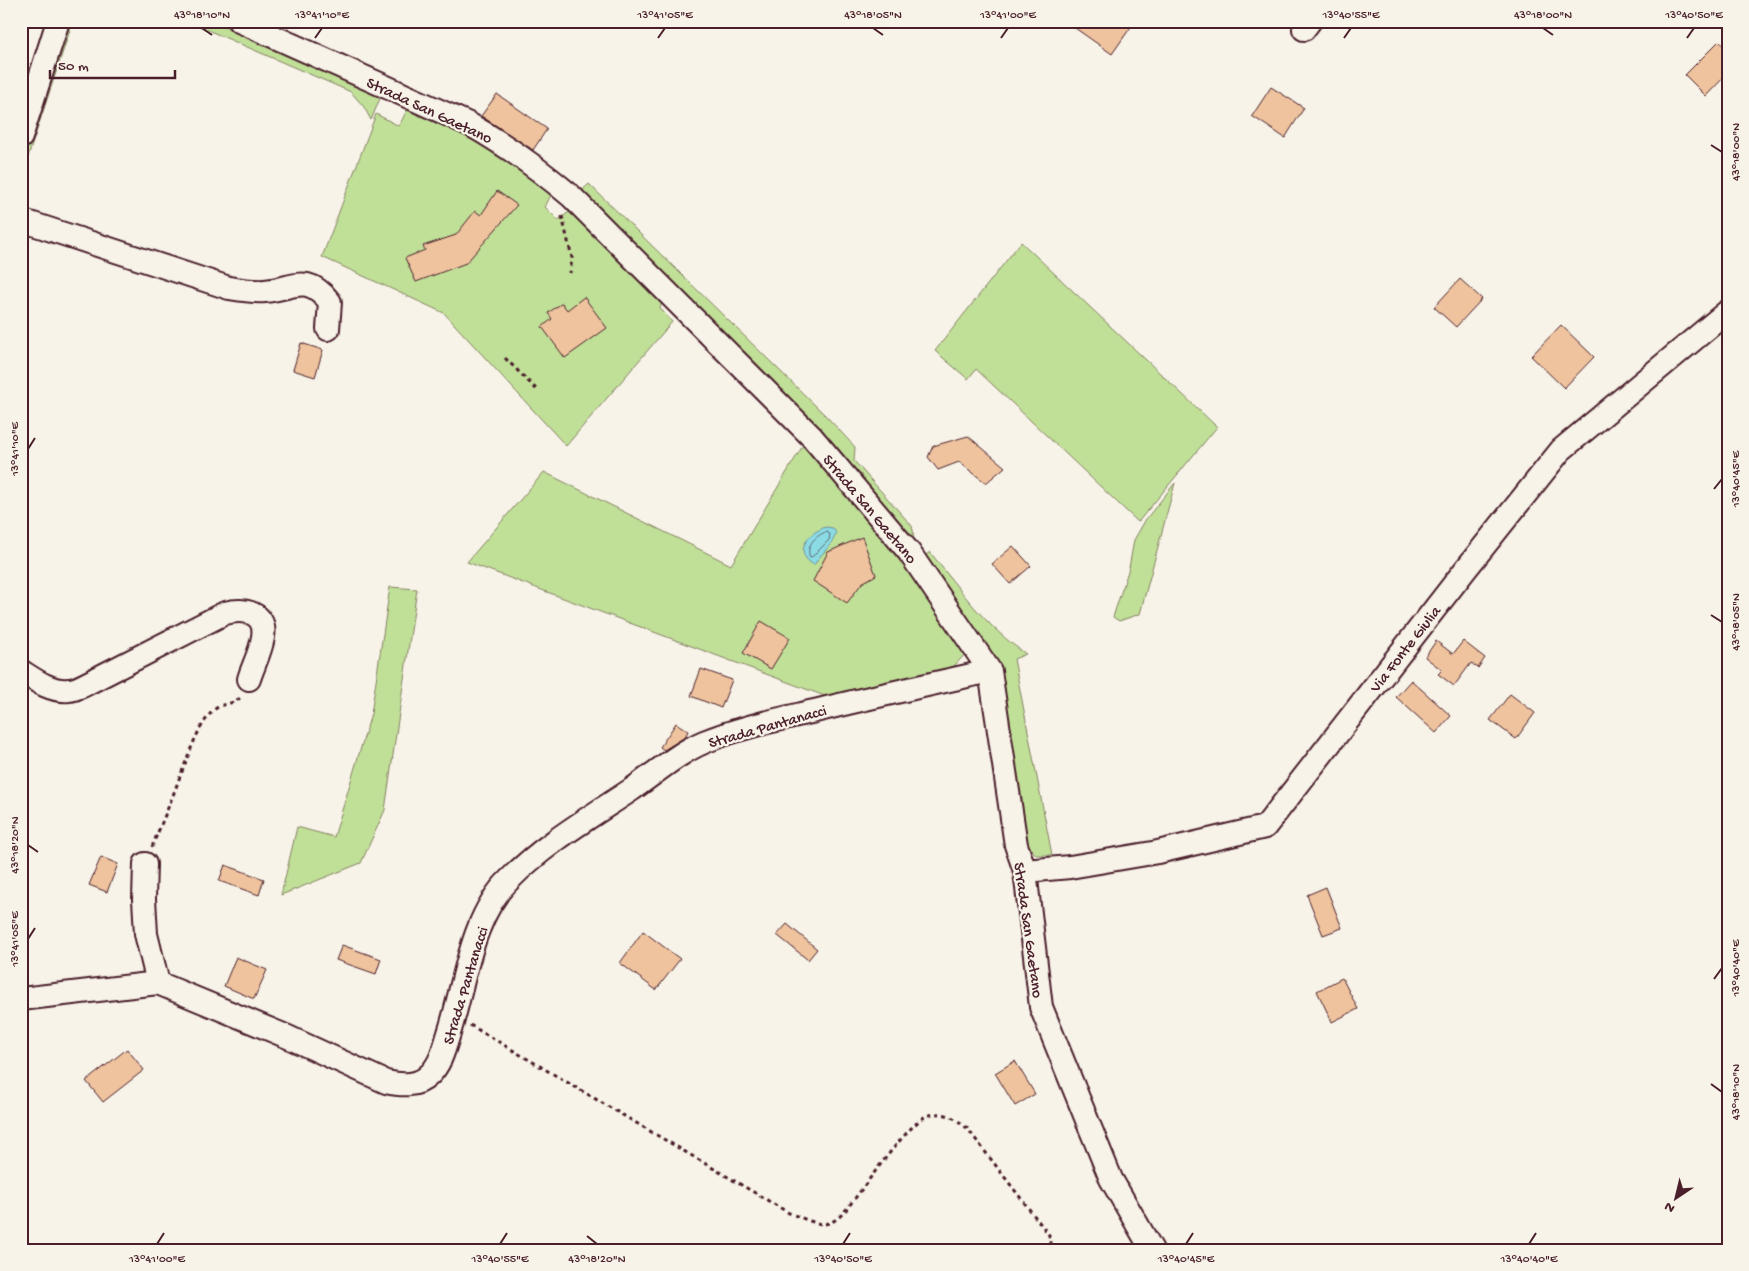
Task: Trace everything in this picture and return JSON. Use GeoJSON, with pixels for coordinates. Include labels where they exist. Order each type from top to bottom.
{"type":"FeatureCollection","features":[{"type":"Feature","properties":{"kind":"street"},"geometry":{"type":"LineString","coordinates":[[22,130],[58,21]]}},
{"type":"Feature","properties":{"kind":"street","name":"Strada San Gaetano"},"geometry":{"type":"LineString","coordinates":[[239,21],[469,124],[502,143],[534,166],[571,196],[812,437],[909,552],[990,671],[1016,845],[1025,871],[1041,1007],[1111,1180],[1152,1250]]}},
{"type":"Feature","properties":{"kind":"street"},"geometry":{"type":"LineString","coordinates":[[21,220],[229,288],[264,292],[282,289],[294,284],[313,287],[330,302],[328,329]]}},
{"type":"Feature","properties":{"kind":"street","name":"Via Fonte Giulia"},"geometry":{"type":"LineString","coordinates":[[1025,871],[1070,868],[1158,852],[1265,826],[1561,450],[1728,311]]}},
{"type":"Feature","properties":{"kind":"street"},"geometry":{"type":"LineString","coordinates":[[21,671],[40,683],[54,688],[70,690],[84,685],[225,613],[236,610],[247,611],[256,615],[263,626],[264,636],[248,679]]}},
{"type":"Feature","properties":{"kind":"street","name":"Strada Pantanacci"},"geometry":{"type":"LineString","coordinates":[[21,999],[158,984],[288,1037],[386,1082],[402,1085],[416,1083],[426,1078],[435,1070],[445,1048],[455,1016],[468,959],[492,902],[506,882],[550,845],[676,758],[702,743],[799,714],[990,671]]}},
{"type":"Feature","properties":{"kind":"street"},"geometry":{"type":"LineString","coordinates":[[145,864],[146,934],[158,984]]}},
{"type":"Feature","properties":{"kind":"path"},"geometry":{"type":"LineString","coordinates":[[561,211],[572,258],[570,273]]}},
{"type":"Feature","properties":{"kind":"path"},"geometry":{"type":"LineString","coordinates":[[505,358],[538,391]]}},
{"type":"Feature","properties":{"kind":"path"},"geometry":{"type":"LineString","coordinates":[[145,864],[200,730],[210,714],[219,705],[233,702],[241,697],[248,679]]}},
{"type":"Feature","properties":{"kind":"path"},"geometry":{"type":"LineString","coordinates":[[455,1016],[789,1213],[824,1224],[839,1218],[917,1122],[927,1115],[941,1114],[954,1117],[967,1128],[1049,1235],[1051,1250]]}},
{"type":"Feature","properties":{"kind":"green space"},"geometry":{"type":"Polygon","coordinates":[[[65,21],[73,21],[21,178],[21,163],[65,21]]]}},
{"type":"Feature","properties":{"kind":"green space"},"geometry":{"type":"Polygon","coordinates":[[[187,21],[212,21],[381,96],[371,120],[364,107],[351,92],[187,21]]]}},
{"type":"Feature","properties":{"kind":"green space"},"geometry":{"type":"Polygon","coordinates":[[[407,110],[488,147],[552,193],[545,207],[558,220],[572,210],[662,303],[660,308],[672,322],[566,446],[444,313],[322,257],[376,114],[399,126],[407,110]]]}},
{"type":"Feature","properties":{"kind":"green space"},"geometry":{"type":"Polygon","coordinates":[[[589,184],[826,416],[855,447],[854,461],[912,526],[914,535],[907,540],[578,194],[589,184]]]}},
{"type":"Feature","properties":{"kind":"green space"},"geometry":{"type":"Polygon","coordinates":[[[1021,242],[1217,427],[1138,522],[976,369],[968,379],[935,351],[1021,242]]]}},
{"type":"Feature","properties":{"kind":"green space"},"geometry":{"type":"Polygon","coordinates":[[[805,442],[901,557],[967,652],[946,675],[830,698],[467,562],[544,472],[731,565],[805,442]]]}},
{"type":"Feature","properties":{"kind":"green space"},"geometry":{"type":"Polygon","coordinates":[[[1175,483],[1140,614],[1119,621],[1113,617],[1129,568],[1134,540],[1146,519],[1175,483]]]}},
{"type":"Feature","properties":{"kind":"green space"},"geometry":{"type":"Polygon","coordinates":[[[930,552],[986,620],[1026,654],[1014,659],[1052,855],[1036,855],[1027,844],[998,664],[922,558],[930,552]]]}},
{"type":"Feature","properties":{"kind":"green space"},"geometry":{"type":"Polygon","coordinates":[[[390,587],[417,589],[385,810],[361,863],[281,895],[297,827],[334,837],[371,714],[390,587]]]}},
{"type":"Feature","properties":{"kind":"water"},"geometry":{"type":"Polygon","coordinates":[[[826,527],[833,528],[836,533],[832,542],[814,565],[807,560],[803,549],[808,538],[813,533],[826,527]]]}},
{"type":"Feature","properties":{"kind":"building"},"geometry":{"type":"Polygon","coordinates":[[[1065,21],[1135,21],[1112,54],[1065,21]]]}},
{"type":"Feature","properties":{"kind":"building"},"geometry":{"type":"Polygon","coordinates":[[[1719,41],[1728,49],[1728,73],[1706,96],[1685,75],[1719,41]]]}},
{"type":"Feature","properties":{"kind":"building"},"geometry":{"type":"Polygon","coordinates":[[[1271,87],[1304,108],[1285,138],[1252,116],[1271,87]]]}},
{"type":"Feature","properties":{"kind":"building"},"geometry":{"type":"Polygon","coordinates":[[[497,94],[547,129],[533,150],[481,116],[497,94]]]}},
{"type":"Feature","properties":{"kind":"building"},"geometry":{"type":"Polygon","coordinates":[[[497,191],[517,205],[466,263],[416,282],[405,258],[425,250],[423,246],[456,235],[475,211],[481,215],[497,191]]]}},
{"type":"Feature","properties":{"kind":"building"},"geometry":{"type":"Polygon","coordinates":[[[1460,279],[1482,299],[1456,327],[1434,307],[1460,279]]]}},
{"type":"Feature","properties":{"kind":"building"},"geometry":{"type":"Polygon","coordinates":[[[584,297],[607,328],[565,358],[542,327],[552,319],[548,313],[562,303],[567,310],[584,297]]]}},
{"type":"Feature","properties":{"kind":"building"},"geometry":{"type":"Polygon","coordinates":[[[1561,325],[1594,357],[1564,388],[1531,356],[1561,325]]]}},
{"type":"Feature","properties":{"kind":"building"},"geometry":{"type":"Polygon","coordinates":[[[301,343],[323,350],[315,377],[293,370],[301,343]]]}},
{"type":"Feature","properties":{"kind":"building"},"geometry":{"type":"Polygon","coordinates":[[[968,436],[1005,467],[986,483],[959,462],[938,470],[928,457],[933,446],[968,436]]]}},
{"type":"Feature","properties":{"kind":"building"},"geometry":{"type":"Polygon","coordinates":[[[862,537],[876,575],[862,583],[847,603],[813,581],[828,552],[862,537]]]}},
{"type":"Feature","properties":{"kind":"building"},"geometry":{"type":"Polygon","coordinates":[[[1013,546],[1031,566],[1010,584],[992,564],[1013,546]]]}},
{"type":"Feature","properties":{"kind":"building"},"geometry":{"type":"Polygon","coordinates":[[[761,621],[790,638],[771,669],[743,653],[761,621]]]}},
{"type":"Feature","properties":{"kind":"building"},"geometry":{"type":"Polygon","coordinates":[[[1436,641],[1453,654],[1463,641],[1485,658],[1478,668],[1471,663],[1454,686],[1438,674],[1442,670],[1425,657],[1436,641]]]}},
{"type":"Feature","properties":{"kind":"building"},"geometry":{"type":"Polygon","coordinates":[[[701,669],[732,680],[721,708],[691,696],[701,669]]]}},
{"type":"Feature","properties":{"kind":"building"},"geometry":{"type":"Polygon","coordinates":[[[1411,680],[1451,716],[1436,733],[1396,697],[1411,680]]]}},
{"type":"Feature","properties":{"kind":"building"},"geometry":{"type":"Polygon","coordinates":[[[1510,694],[1535,713],[1516,739],[1490,720],[1510,694]]]}},
{"type":"Feature","properties":{"kind":"building"},"geometry":{"type":"Polygon","coordinates":[[[676,723],[688,731],[685,737],[664,750],[660,747],[676,723]]]}},
{"type":"Feature","properties":{"kind":"building"},"geometry":{"type":"Polygon","coordinates":[[[101,857],[118,864],[107,892],[89,885],[101,857]]]}},
{"type":"Feature","properties":{"kind":"building"},"geometry":{"type":"Polygon","coordinates":[[[225,865],[264,879],[259,895],[219,881],[225,865]]]}},
{"type":"Feature","properties":{"kind":"building"},"geometry":{"type":"Polygon","coordinates":[[[1326,887],[1342,928],[1323,935],[1307,895],[1326,887]]]}},
{"type":"Feature","properties":{"kind":"building"},"geometry":{"type":"Polygon","coordinates":[[[787,924],[817,949],[808,960],[777,935],[787,924]]]}},
{"type":"Feature","properties":{"kind":"building"},"geometry":{"type":"Polygon","coordinates":[[[643,931],[680,959],[656,990],[620,963],[643,931]]]}},
{"type":"Feature","properties":{"kind":"building"},"geometry":{"type":"Polygon","coordinates":[[[342,945],[381,959],[376,974],[336,960],[342,945]]]}},
{"type":"Feature","properties":{"kind":"building"},"geometry":{"type":"Polygon","coordinates":[[[236,957],[267,970],[254,999],[224,986],[236,957]]]}},
{"type":"Feature","properties":{"kind":"building"},"geometry":{"type":"Polygon","coordinates":[[[1342,978],[1358,1009],[1332,1022],[1317,991],[1342,978]]]}},
{"type":"Feature","properties":{"kind":"building"},"geometry":{"type":"Polygon","coordinates":[[[127,1049],[144,1070],[103,1102],[86,1081],[127,1049]]]}},
{"type":"Feature","properties":{"kind":"building"},"geometry":{"type":"Polygon","coordinates":[[[1015,1061],[1035,1094],[1015,1106],[995,1073],[1015,1061]]]}}]}
